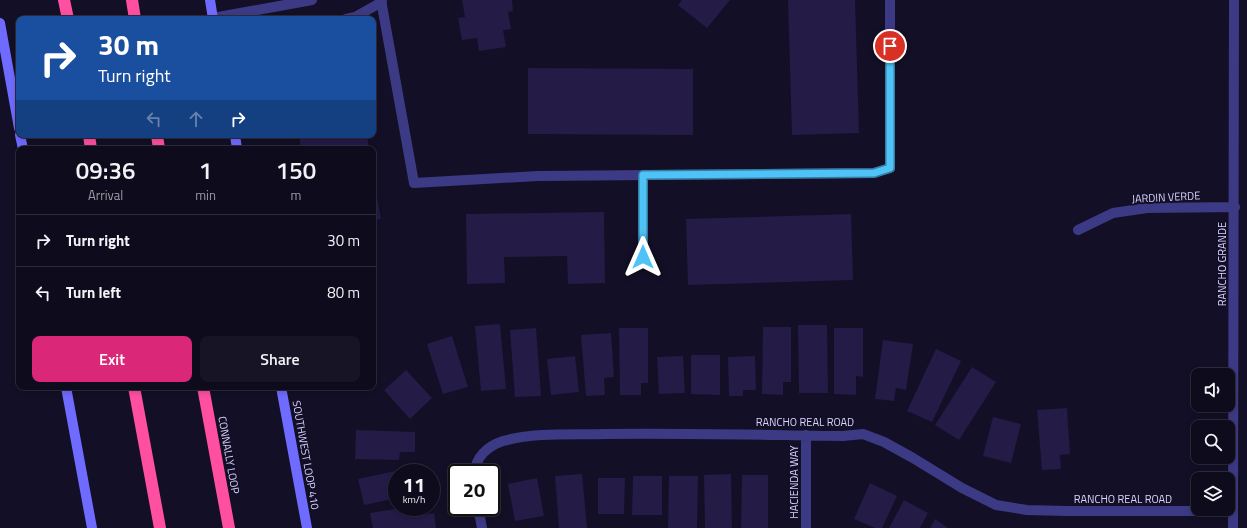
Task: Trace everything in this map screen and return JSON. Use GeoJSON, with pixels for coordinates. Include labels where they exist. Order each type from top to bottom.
{"type":"FeatureCollection","features":[{"type":"Feature","properties":{"kind":"highway"},"geometry":{"type":"LineString","coordinates":[[64,0],[67,16]]}},
{"type":"Feature","properties":{"kind":"highway"},"geometry":{"type":"LineString","coordinates":[[132,0],[135,16]]}},
{"type":"Feature","properties":{"kind":"highway"},"geometry":{"type":"LineString","coordinates":[[135,390],[160,528]]}},
{"type":"Feature","properties":{"kind":"highway","name":"CONNALLY LOOP"},"geometry":{"type":"LineString","coordinates":[[204,390],[229,528]]}},
{"type":"Feature","properties":{"kind":"main road"},"geometry":{"type":"LineString","coordinates":[[210,0],[213,16]]}},
{"type":"Feature","properties":{"kind":"main road"},"geometry":{"type":"LineString","coordinates":[[0,23],[16,111]]}},
{"type":"Feature","properties":{"kind":"main road"},"geometry":{"type":"LineString","coordinates":[[67,390],[92,528]]}},
{"type":"Feature","properties":{"kind":"main road","name":"SOUTHWEST LOOP 410"},"geometry":{"type":"LineString","coordinates":[[282,390],[307,528]]}},
{"type":"Feature","properties":{"kind":"street"},"geometry":{"type":"LineString","coordinates":[[229,16],[312,0]]}},
{"type":"Feature","properties":{"kind":"street"},"geometry":{"type":"LineString","coordinates":[[357,16],[380,1],[414,183],[538,176],[874,173],[890,168],[890,0]]}},
{"type":"Feature","properties":{"kind":"street","name":"RANCHO GRANDE"},"geometry":{"type":"LineString","coordinates":[[1232,472],[1234,0]]}},
{"type":"Feature","properties":{"kind":"street"},"geometry":{"type":"LineString","coordinates":[[643,175],[643,257]]}},
{"type":"Feature","properties":{"kind":"street","name":"JARDIN VERDE"},"geometry":{"type":"LineString","coordinates":[[1078,230],[1113,213],[1126,211],[1147,208],[1234,207]]}},
{"type":"Feature","properties":{"kind":"street","name":"RANCHO REAL ROAD"},"geometry":{"type":"LineString","coordinates":[[477,464],[483,451],[501,442],[528,436],[662,433],[806,436],[843,436],[863,434],[884,442],[962,488],[996,505],[1027,510],[1191,511]]}},
{"type":"Feature","properties":{"kind":"street","name":"HACIENDA WAY"},"geometry":{"type":"LineString","coordinates":[[806,436],[806,528]]}},
{"type":"Feature","properties":{"kind":"street"},"geometry":{"type":"LineString","coordinates":[[480,516],[482,528]]}},
{"type":"Feature","properties":{"kind":"street","name":"RANCHO GRANDE"},"geometry":{"type":"LineString","coordinates":[[1232,516],[1233,528]]}},
{"type":"Feature","properties":{"kind":"building"},"geometry":{"type":"Polygon","coordinates":[[[462,0],[512,0],[513,11],[508,12],[511,29],[503,30],[506,47],[479,51],[477,38],[462,40],[458,18],[465,17],[462,0]]]}},
{"type":"Feature","properties":{"kind":"building"},"geometry":{"type":"Polygon","coordinates":[[[682,0],[730,0],[707,28],[678,5],[682,0]]]}},
{"type":"Feature","properties":{"kind":"building"},"geometry":{"type":"Polygon","coordinates":[[[788,0],[855,0],[859,133],[792,135],[788,0]]]}},
{"type":"Feature","properties":{"kind":"building"},"geometry":{"type":"Polygon","coordinates":[[[528,68],[693,69],[693,135],[528,134],[528,68]]]}},
{"type":"Feature","properties":{"kind":"building"},"geometry":{"type":"Polygon","coordinates":[[[299,138],[367,138],[369,146],[301,146],[299,138]]]}},
{"type":"Feature","properties":{"kind":"building"},"geometry":{"type":"Polygon","coordinates":[[[376,192],[381,219],[376,220],[376,192]]]}},
{"type":"Feature","properties":{"kind":"building"},"geometry":{"type":"Polygon","coordinates":[[[604,212],[605,283],[568,284],[567,256],[504,257],[505,283],[467,284],[466,214],[604,212]]]}},
{"type":"Feature","properties":{"kind":"building"},"geometry":{"type":"Polygon","coordinates":[[[851,214],[853,280],[688,285],[686,219],[851,214]]]}},
{"type":"Feature","properties":{"kind":"building"},"geometry":{"type":"Polygon","coordinates":[[[500,324],[506,389],[481,391],[475,326],[500,324]]]}},
{"type":"Feature","properties":{"kind":"building"},"geometry":{"type":"Polygon","coordinates":[[[798,325],[827,325],[828,393],[799,393],[798,325]]]}},
{"type":"Feature","properties":{"kind":"building"},"geometry":{"type":"Polygon","coordinates":[[[763,327],[791,327],[791,382],[783,382],[783,395],[762,394],[763,327]]]}},
{"type":"Feature","properties":{"kind":"building"},"geometry":{"type":"Polygon","coordinates":[[[536,328],[541,396],[515,397],[510,330],[536,328]]]}},
{"type":"Feature","properties":{"kind":"building"},"geometry":{"type":"Polygon","coordinates":[[[619,328],[648,328],[648,383],[641,383],[641,395],[620,395],[619,328]]]}},
{"type":"Feature","properties":{"kind":"building"},"geometry":{"type":"Polygon","coordinates":[[[834,328],[863,328],[863,377],[856,376],[856,395],[834,394],[834,328]]]}},
{"type":"Feature","properties":{"kind":"building"},"geometry":{"type":"Polygon","coordinates":[[[611,333],[614,377],[604,378],[605,395],[586,396],[581,335],[611,333]]]}},
{"type":"Feature","properties":{"kind":"building"},"geometry":{"type":"Polygon","coordinates":[[[452,336],[468,387],[443,394],[427,344],[452,336]]]}},
{"type":"Feature","properties":{"kind":"building"},"geometry":{"type":"Polygon","coordinates":[[[883,340],[913,344],[906,390],[896,388],[894,401],[875,399],[883,340]]]}},
{"type":"Feature","properties":{"kind":"building"},"geometry":{"type":"Polygon","coordinates":[[[936,349],[961,361],[932,422],[907,411],[936,349]]]}},
{"type":"Feature","properties":{"kind":"building"},"geometry":{"type":"Polygon","coordinates":[[[691,355],[720,355],[720,395],[691,394],[691,355]]]}},
{"type":"Feature","properties":{"kind":"building"},"geometry":{"type":"Polygon","coordinates":[[[575,356],[579,392],[551,395],[547,359],[575,356]]]}},
{"type":"Feature","properties":{"kind":"building"},"geometry":{"type":"Polygon","coordinates":[[[683,356],[685,393],[659,394],[657,357],[683,356]]]}},
{"type":"Feature","properties":{"kind":"building"},"geometry":{"type":"Polygon","coordinates":[[[755,356],[756,390],[743,390],[743,396],[729,396],[728,357],[755,356]]]}},
{"type":"Feature","properties":{"kind":"building"},"geometry":{"type":"Polygon","coordinates":[[[972,367],[996,382],[959,440],[935,425],[972,367]]]}},
{"type":"Feature","properties":{"kind":"building"},"geometry":{"type":"Polygon","coordinates":[[[406,370],[432,398],[410,419],[384,390],[406,370]]]}},
{"type":"Feature","properties":{"kind":"building"},"geometry":{"type":"Polygon","coordinates":[[[1067,408],[1070,454],[1060,455],[1061,469],[1042,470],[1037,410],[1067,408]]]}},
{"type":"Feature","properties":{"kind":"building"},"geometry":{"type":"Polygon","coordinates":[[[993,417],[1021,424],[1011,463],[983,456],[993,417]]]}},
{"type":"Feature","properties":{"kind":"building"},"geometry":{"type":"Polygon","coordinates":[[[356,430],[415,432],[415,452],[400,452],[399,460],[355,459],[356,430]]]}},
{"type":"Feature","properties":{"kind":"building"},"geometry":{"type":"Polygon","coordinates":[[[388,473],[388,500],[364,505],[358,479],[388,473]]]}},
{"type":"Feature","properties":{"kind":"building"},"geometry":{"type":"Polygon","coordinates":[[[582,474],[587,528],[559,528],[555,476],[582,474]]]}},
{"type":"Feature","properties":{"kind":"building"},"geometry":{"type":"Polygon","coordinates":[[[731,474],[732,528],[705,528],[704,475],[731,474]]]}},
{"type":"Feature","properties":{"kind":"building"},"geometry":{"type":"Polygon","coordinates":[[[742,475],[768,475],[768,528],[741,528],[742,475]]]}},
{"type":"Feature","properties":{"kind":"building"},"geometry":{"type":"Polygon","coordinates":[[[633,476],[662,476],[662,515],[632,515],[633,476]]]}},
{"type":"Feature","properties":{"kind":"building"},"geometry":{"type":"Polygon","coordinates":[[[669,476],[698,476],[697,528],[668,528],[669,476]]]}},
{"type":"Feature","properties":{"kind":"building"},"geometry":{"type":"Polygon","coordinates":[[[537,478],[544,516],[515,521],[508,484],[537,478]]]}},
{"type":"Feature","properties":{"kind":"building"},"geometry":{"type":"Polygon","coordinates":[[[598,478],[625,478],[624,514],[598,514],[598,478]]]}},
{"type":"Feature","properties":{"kind":"building"},"geometry":{"type":"Polygon","coordinates":[[[870,483],[897,496],[882,528],[875,528],[854,519],[870,483]]]}},
{"type":"Feature","properties":{"kind":"building"},"geometry":{"type":"Polygon","coordinates":[[[904,500],[928,513],[920,528],[889,528],[904,500]]]}},
{"type":"Feature","properties":{"kind":"building"},"geometry":{"type":"Polygon","coordinates":[[[388,510],[388,516],[434,516],[436,528],[373,528],[370,513],[388,510]]]}},
{"type":"Feature","properties":{"kind":"building"},"geometry":{"type":"Polygon","coordinates":[[[935,519],[948,528],[930,528],[935,519]]]}},
{"type":"Feature","properties":{"kind":"route"},"geometry":{"type":"LineString","coordinates":[[643,257],[643,175],[874,173],[890,168],[890,46]]}}]}
